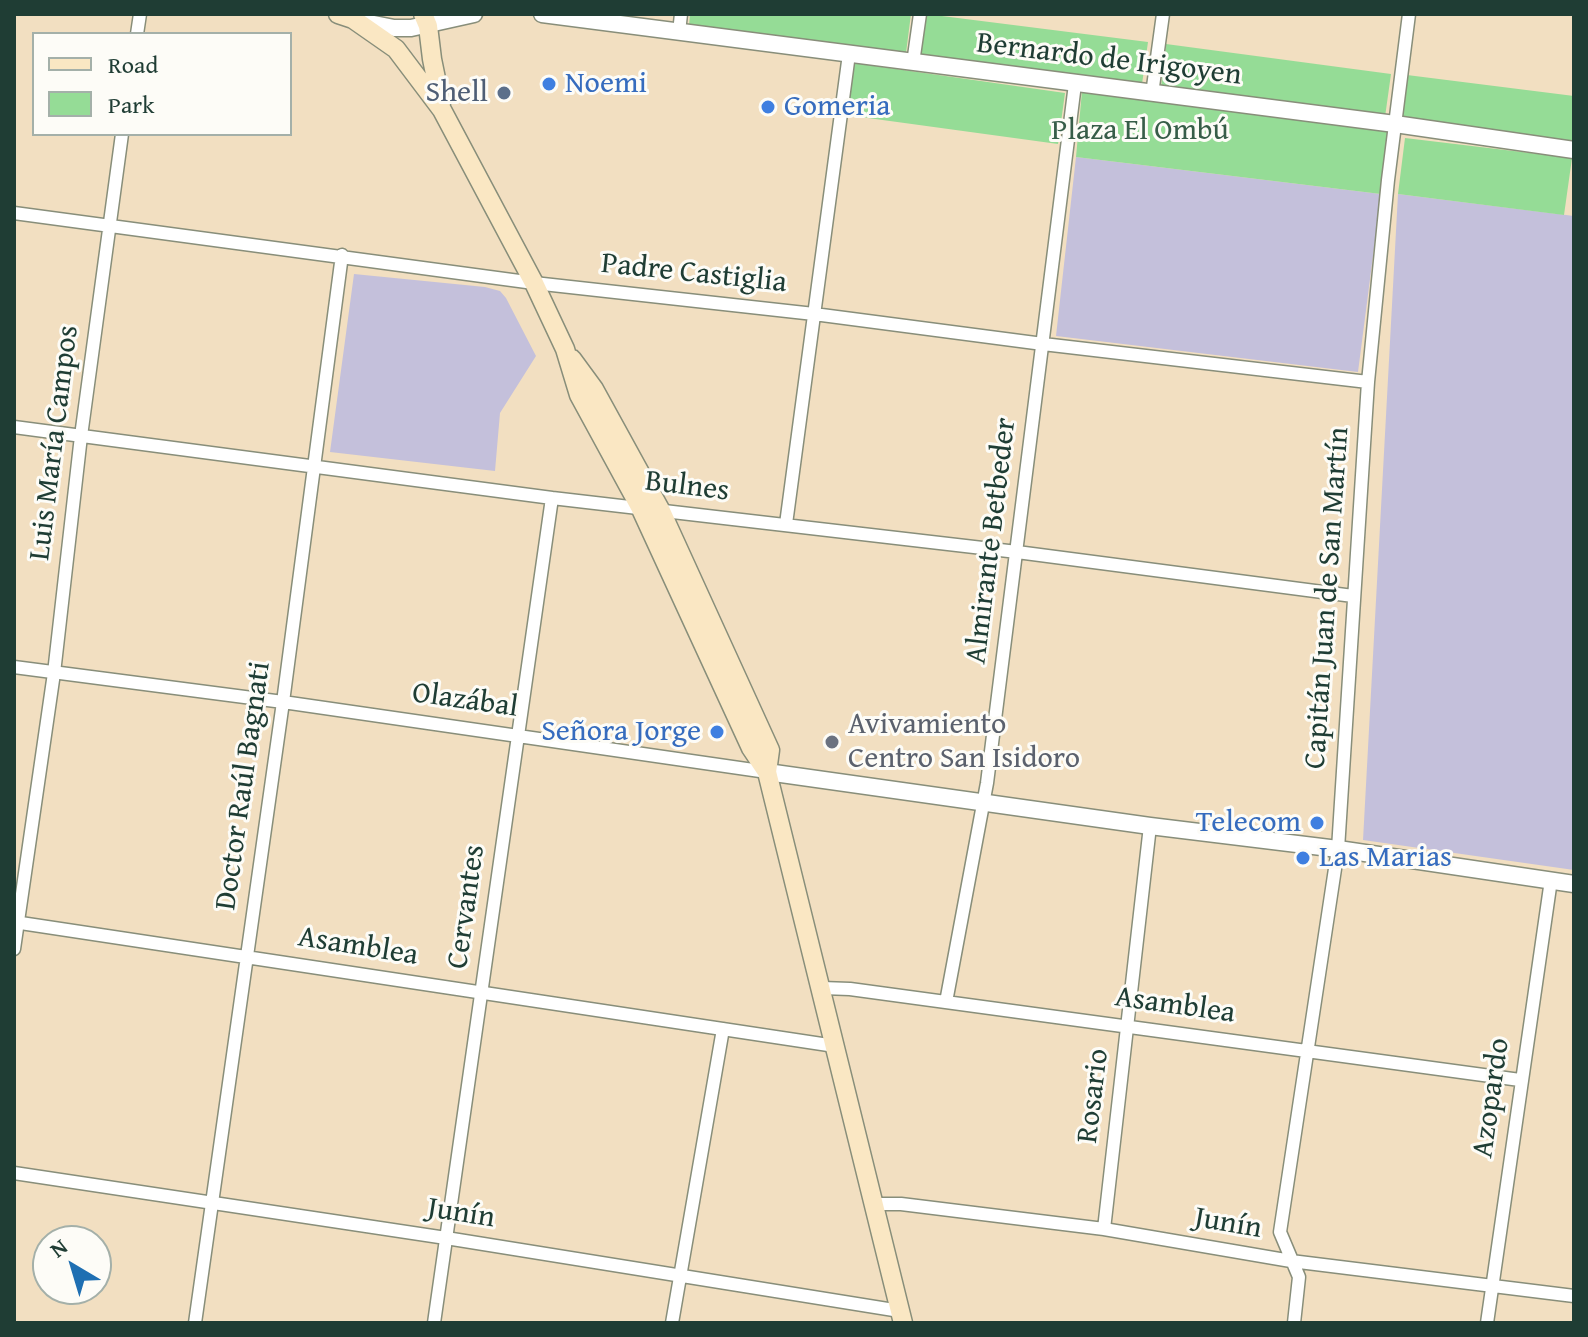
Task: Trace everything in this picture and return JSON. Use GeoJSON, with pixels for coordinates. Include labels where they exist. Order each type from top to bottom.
{"type":"FeatureCollection","features":[{"type":"Feature","properties":{"kind":"main road"},"geometry":{"type":"LineString","coordinates":[[345,17],[375,14]]}},
{"type":"Feature","properties":{"kind":"main road"},"geometry":{"type":"LineString","coordinates":[[345,17],[396,49],[442,110],[534,283],[565,349],[579,395],[640,507],[751,748],[767,772],[902,1317]]}},
{"type":"Feature","properties":{"kind":"main road"},"geometry":{"type":"LineString","coordinates":[[426,20],[442,110]]}},
{"type":"Feature","properties":{"kind":"main road"},"geometry":{"type":"LineString","coordinates":[[565,349],[594,389],[661,511],[770,750],[767,772]]}},
{"type":"Feature","properties":{"kind":"street"},"geometry":{"type":"LineString","coordinates":[[345,17],[394,28],[474,14]]}},
{"type":"Feature","properties":{"kind":"street","name":"Bernardo de Irigoyen"},"geometry":{"type":"LineString","coordinates":[[542,14],[1574,150]]}},
{"type":"Feature","properties":{"kind":"street"},"geometry":{"type":"LineString","coordinates":[[679,32],[681,14]]}},
{"type":"Feature","properties":{"kind":"street"},"geometry":{"type":"LineString","coordinates":[[913,63],[920,14]]}},
{"type":"Feature","properties":{"kind":"street"},"geometry":{"type":"LineString","coordinates":[[1152,94],[1163,14]]}},
{"type":"Feature","properties":{"kind":"street","name":"Capitán Juan de San Martín"},"geometry":{"type":"LineString","coordinates":[[1294,1323],[1299,1277],[1280,1232],[1338,849],[1368,382],[1409,14]]}},
{"type":"Feature","properties":{"kind":"street"},"geometry":{"type":"LineString","coordinates":[[786,524],[849,54]]}},
{"type":"Feature","properties":{"kind":"street","name":"Almirante Betbeder"},"geometry":{"type":"LineString","coordinates":[[946,1002],[982,803],[1017,552],[1075,84]]}},
{"type":"Feature","properties":{"kind":"street","name":"Luis María Campos"},"geometry":{"type":"LineString","coordinates":[[14,949],[54,673],[81,436],[122,136]]}},
{"type":"Feature","properties":{"kind":"street","name":"Padre Castiglia"},"geometry":{"type":"LineString","coordinates":[[14,213],[534,283],[1368,382]]}},
{"type":"Feature","properties":{"kind":"street","name":"Doctor Raúl Bagnati"},"geometry":{"type":"LineString","coordinates":[[195,1323],[283,702],[342,255]]}},
{"type":"Feature","properties":{"kind":"street","name":"Bulnes"},"geometry":{"type":"LineString","coordinates":[[14,427],[552,498],[1017,552],[1353,596]]}},
{"type":"Feature","properties":{"kind":"street","name":"Cervantes"},"geometry":{"type":"LineString","coordinates":[[434,1323],[552,498]]}},
{"type":"Feature","properties":{"kind":"street","name":"Olazábal"},"geometry":{"type":"LineString","coordinates":[[14,667],[1574,884]]}},
{"type":"Feature","properties":{"kind":"street","name":"Rosario"},"geometry":{"type":"LineString","coordinates":[[1104,1229],[1150,826]]}},
{"type":"Feature","properties":{"kind":"street","name":"Azopardo"},"geometry":{"type":"LineString","coordinates":[[1487,1323],[1551,880]]}},
{"type":"Feature","properties":{"kind":"street","name":"Asamblea"},"geometry":{"type":"LineString","coordinates":[[16,922],[835,1046]]}},
{"type":"Feature","properties":{"kind":"street","name":"Asamblea"},"geometry":{"type":"LineString","coordinates":[[822,988],[1128,1025],[1520,1080]]}},
{"type":"Feature","properties":{"kind":"street"},"geometry":{"type":"LineString","coordinates":[[672,1323],[723,1029]]}},
{"type":"Feature","properties":{"kind":"street","name":"Junín"},"geometry":{"type":"LineString","coordinates":[[14,1173],[680,1275],[902,1317]]}},
{"type":"Feature","properties":{"kind":"street","name":"Junín"},"geometry":{"type":"LineString","coordinates":[[874,1204],[901,1204],[1104,1229],[1291,1261],[1574,1296]]}},
{"type":"Feature","properties":{"kind":"shaded area"},"geometry":{"type":"Polygon","coordinates":[[[1076,157],[1381,194],[1358,372],[1056,336],[1076,157]]]}},
{"type":"Feature","properties":{"kind":"shaded area"},"geometry":{"type":"Polygon","coordinates":[[[1398,194],[1574,216],[1574,870],[1363,840],[1398,194]]]}},
{"type":"Feature","properties":{"kind":"shaded area"},"geometry":{"type":"Polygon","coordinates":[[[354,274],[485,287],[500,291],[506,298],[536,356],[500,413],[495,471],[330,452],[354,274]]]}},
{"type":"Feature","properties":{"kind":"green space"},"geometry":{"type":"Polygon","coordinates":[[[690,14],[911,14],[906,53],[689,26],[690,14]]]}},
{"type":"Feature","properties":{"kind":"green space"},"geometry":{"type":"Polygon","coordinates":[[[926,14],[1148,42],[1142,84],[921,57],[926,14]]]}},
{"type":"Feature","properties":{"kind":"green space"},"geometry":{"type":"Polygon","coordinates":[[[1166,44],[1391,74],[1385,117],[1161,87],[1166,44]]]}},
{"type":"Feature","properties":{"kind":"green space"},"geometry":{"type":"Polygon","coordinates":[[[854,63],[1065,93],[1058,144],[846,115],[854,63]]]}},
{"type":"Feature","properties":{"kind":"green space"},"geometry":{"type":"Polygon","coordinates":[[[1407,75],[1574,96],[1574,145],[1401,122],[1407,75]]]}},
{"type":"Feature","properties":{"kind":"green space","name":"Plaza El Ombú"},"geometry":{"type":"Polygon","coordinates":[[[1082,91],[1389,128],[1381,194],[1076,157],[1082,91]]]}},
{"type":"Feature","properties":{"kind":"green space"},"geometry":{"type":"Polygon","coordinates":[[[1405,138],[1572,158],[1564,215],[1398,194],[1405,138]]]}},
{"type":"Feature","properties":{"kind":"place","name":"Noemi"},"geometry":{"type":"Point","coordinates":[549,84]}},
{"type":"Feature","properties":{"kind":"place","name":"Shell"},"geometry":{"type":"Point","coordinates":[504,93]}},
{"type":"Feature","properties":{"kind":"place","name":"Gomeria"},"geometry":{"type":"Point","coordinates":[768,107]}},
{"type":"Feature","properties":{"kind":"place","name":"Señora Jorge"},"geometry":{"type":"Point","coordinates":[717,732]}},
{"type":"Feature","properties":{"kind":"place","name":"Avivamiento Centro San Isidoro"},"geometry":{"type":"Point","coordinates":[832,742]}},
{"type":"Feature","properties":{"kind":"place","name":"Telecom"},"geometry":{"type":"Point","coordinates":[1317,823]}},
{"type":"Feature","properties":{"kind":"place","name":"Las Marias"},"geometry":{"type":"Point","coordinates":[1303,858]}}]}
